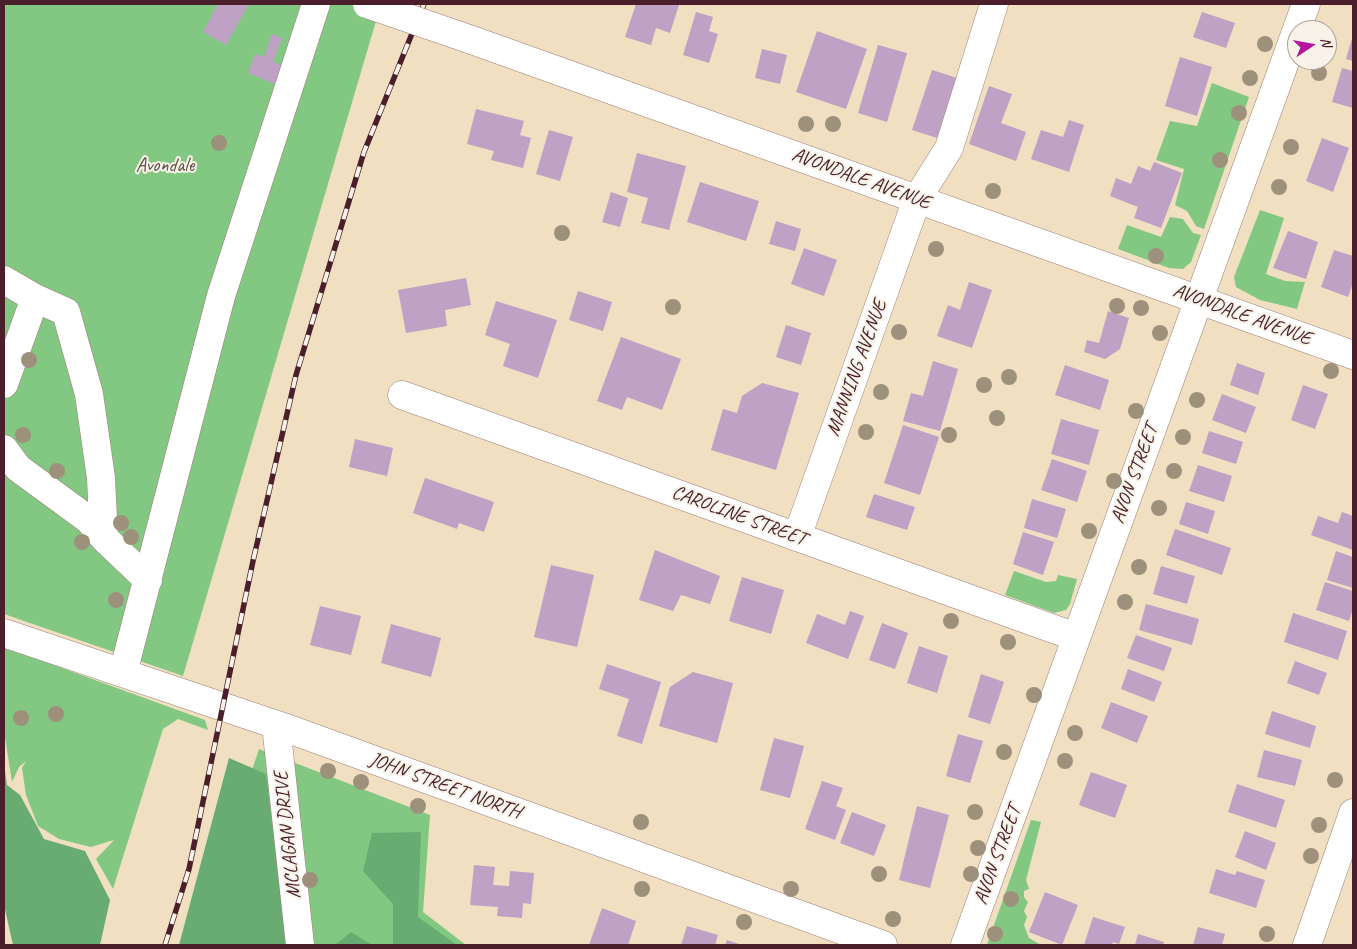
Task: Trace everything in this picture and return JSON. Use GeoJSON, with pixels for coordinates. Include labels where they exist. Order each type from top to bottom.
{"type":"FeatureCollection","features":[{"type":"Feature","properties":{"kind":"street"},"geometry":{"type":"LineString","coordinates":[[123,673],[221,296],[316,4]]}},
{"type":"Feature","properties":{"kind":"street","name":"AVONDALE AVENUE"},"geometry":{"type":"LineString","coordinates":[[367,4],[917,198],[1353,355]]}},
{"type":"Feature","properties":{"kind":"street","name":"MANNING AVENUE"},"geometry":{"type":"LineString","coordinates":[[797,537],[917,198],[949,148],[994,4]]}},
{"type":"Feature","properties":{"kind":"street","name":"AVON STREET"},"geometry":{"type":"LineString","coordinates":[[966,945],[1306,4]]}},
{"type":"Feature","properties":{"kind":"street"},"geometry":{"type":"LineString","coordinates":[[4,280],[35,298],[66,312],[89,394],[101,478],[104,538]]}},
{"type":"Feature","properties":{"kind":"street"},"geometry":{"type":"LineString","coordinates":[[4,384],[35,298]]}},
{"type":"Feature","properties":{"kind":"street","name":"CAROLINE STREET"},"geometry":{"type":"LineString","coordinates":[[402,395],[1076,637]]}},
{"type":"Feature","properties":{"kind":"street"},"geometry":{"type":"LineString","coordinates":[[4,449],[18,468],[89,520],[104,538],[148,580]]}},
{"type":"Feature","properties":{"kind":"street","name":"JOHN STREET NORTH"},"geometry":{"type":"LineString","coordinates":[[4,633],[276,725],[883,945]]}},
{"type":"Feature","properties":{"kind":"street","name":"MCLAGAN DRIVE"},"geometry":{"type":"LineString","coordinates":[[276,725],[300,945]]}},
{"type":"Feature","properties":{"kind":"street"},"geometry":{"type":"LineString","coordinates":[[1307,945],[1353,813]]}},
{"type":"Feature","properties":{"kind":"green space","name":"Avondale"},"geometry":{"type":"Polygon","coordinates":[[[4,4],[381,4],[183,676],[4,614],[4,4]]]}},
{"type":"Feature","properties":{"kind":"green space"},"geometry":{"type":"Polygon","coordinates":[[[1212,83],[1249,97],[1204,229],[1196,226],[1187,211],[1175,205],[1184,169],[1156,160],[1170,121],[1197,126],[1212,83]]]}},
{"type":"Feature","properties":{"kind":"green space"},"geometry":{"type":"Polygon","coordinates":[[[1260,210],[1284,218],[1266,274],[1285,281],[1305,282],[1297,309],[1260,300],[1236,287],[1234,277],[1260,210]]]}},
{"type":"Feature","properties":{"kind":"green space"},"geometry":{"type":"Polygon","coordinates":[[[1170,217],[1183,219],[1193,233],[1201,235],[1191,262],[1183,269],[1169,268],[1118,249],[1127,225],[1161,237],[1170,217]]]}},
{"type":"Feature","properties":{"kind":"green space"},"geometry":{"type":"Polygon","coordinates":[[[1014,571],[1046,582],[1056,581],[1058,575],[1077,579],[1070,604],[1066,610],[1054,613],[1005,595],[1014,571]]]}},
{"type":"Feature","properties":{"kind":"green space"},"geometry":{"type":"Polygon","coordinates":[[[4,647],[205,720],[208,730],[178,719],[163,729],[113,889],[96,859],[114,840],[91,847],[59,839],[38,826],[26,795],[22,768],[26,761],[19,767],[12,782],[4,731],[4,647]]]}},
{"type":"Feature","properties":{"kind":"green space"},"geometry":{"type":"Polygon","coordinates":[[[259,749],[430,815],[423,912],[466,945],[193,945],[259,749]]]}},
{"type":"Feature","properties":{"kind":"green space"},"geometry":{"type":"Polygon","coordinates":[[[229,758],[266,774],[287,945],[179,945],[229,758]]]}},
{"type":"Feature","properties":{"kind":"green space"},"geometry":{"type":"Polygon","coordinates":[[[4,764],[7,785],[20,795],[44,839],[85,851],[110,900],[100,945],[13,945],[4,905],[4,764]]]}},
{"type":"Feature","properties":{"kind":"green space"},"geometry":{"type":"Polygon","coordinates":[[[1031,820],[1041,822],[1026,880],[1029,889],[1024,891],[1024,897],[1028,902],[1024,911],[1027,917],[1024,925],[1029,938],[1041,945],[987,945],[1031,820]]]}},
{"type":"Feature","properties":{"kind":"green space"},"geometry":{"type":"Polygon","coordinates":[[[421,832],[418,917],[457,945],[393,945],[393,904],[363,871],[372,833],[421,832]]]}},
{"type":"Feature","properties":{"kind":"green space"},"geometry":{"type":"Polygon","coordinates":[[[351,932],[372,945],[335,945],[351,932]]]}},
{"type":"Feature","properties":{"kind":"building"},"geometry":{"type":"Polygon","coordinates":[[[218,4],[249,4],[226,45],[203,32],[218,4]]]}},
{"type":"Feature","properties":{"kind":"building"},"geometry":{"type":"Polygon","coordinates":[[[636,4],[679,5],[670,33],[656,28],[651,45],[625,37],[636,4]]]}},
{"type":"Feature","properties":{"kind":"building"},"geometry":{"type":"Polygon","coordinates":[[[696,12],[713,17],[709,31],[718,34],[709,63],[683,55],[696,12]]]}},
{"type":"Feature","properties":{"kind":"building"},"geometry":{"type":"Polygon","coordinates":[[[1202,12],[1235,23],[1226,48],[1193,37],[1202,12]]]}},
{"type":"Feature","properties":{"kind":"building"},"geometry":{"type":"Polygon","coordinates":[[[817,31],[867,49],[846,109],[796,92],[817,31]]]}},
{"type":"Feature","properties":{"kind":"building"},"geometry":{"type":"Polygon","coordinates":[[[272,34],[282,38],[273,62],[282,65],[275,84],[248,73],[255,54],[264,57],[272,34]]]}},
{"type":"Feature","properties":{"kind":"building"},"geometry":{"type":"Polygon","coordinates":[[[1353,35],[1353,61],[1346,59],[1353,35]]]}},
{"type":"Feature","properties":{"kind":"building"},"geometry":{"type":"Polygon","coordinates":[[[878,45],[907,53],[887,122],[858,113],[878,45]]]}},
{"type":"Feature","properties":{"kind":"building"},"geometry":{"type":"Polygon","coordinates":[[[762,49],[787,55],[780,84],[755,78],[762,49]]]}},
{"type":"Feature","properties":{"kind":"building"},"geometry":{"type":"Polygon","coordinates":[[[1180,57],[1212,67],[1197,116],[1165,106],[1180,57]]]}},
{"type":"Feature","properties":{"kind":"building"},"geometry":{"type":"Polygon","coordinates":[[[1342,68],[1353,71],[1353,108],[1332,102],[1342,68]]]}},
{"type":"Feature","properties":{"kind":"building"},"geometry":{"type":"Polygon","coordinates":[[[932,70],[957,78],[937,138],[912,130],[932,70]]]}},
{"type":"Feature","properties":{"kind":"building"},"geometry":{"type":"Polygon","coordinates":[[[989,86],[1012,94],[1001,123],[1026,132],[1016,161],[969,144],[989,86]]]}},
{"type":"Feature","properties":{"kind":"building"},"geometry":{"type":"Polygon","coordinates":[[[476,109],[524,121],[520,135],[531,138],[523,168],[491,160],[494,151],[467,144],[476,109]]]}},
{"type":"Feature","properties":{"kind":"building"},"geometry":{"type":"Polygon","coordinates":[[[1069,120],[1084,125],[1069,172],[1031,159],[1041,130],[1063,137],[1069,120]]]}},
{"type":"Feature","properties":{"kind":"building"},"geometry":{"type":"Polygon","coordinates":[[[549,130],[573,137],[560,181],[536,174],[549,130]]]}},
{"type":"Feature","properties":{"kind":"building"},"geometry":{"type":"Polygon","coordinates":[[[1322,138],[1349,148],[1333,192],[1306,181],[1322,138]]]}},
{"type":"Feature","properties":{"kind":"building"},"geometry":{"type":"Polygon","coordinates":[[[637,153],[686,166],[669,230],[641,223],[648,198],[627,192],[637,153]]]}},
{"type":"Feature","properties":{"kind":"building"},"geometry":{"type":"Polygon","coordinates":[[[1154,162],[1182,173],[1161,228],[1134,218],[1138,207],[1110,196],[1116,178],[1131,184],[1138,166],[1150,171],[1154,162]]]}},
{"type":"Feature","properties":{"kind":"building"},"geometry":{"type":"Polygon","coordinates":[[[700,182],[759,201],[746,241],[687,222],[700,182]]]}},
{"type":"Feature","properties":{"kind":"building"},"geometry":{"type":"Polygon","coordinates":[[[611,192],[628,198],[620,227],[602,222],[611,192]]]}},
{"type":"Feature","properties":{"kind":"building"},"geometry":{"type":"Polygon","coordinates":[[[776,221],[801,229],[795,251],[769,244],[776,221]]]}},
{"type":"Feature","properties":{"kind":"building"},"geometry":{"type":"Polygon","coordinates":[[[1288,231],[1318,242],[1306,279],[1273,268],[1288,231]]]}},
{"type":"Feature","properties":{"kind":"building"},"geometry":{"type":"Polygon","coordinates":[[[804,248],[837,260],[824,296],[791,284],[804,248]]]}},
{"type":"Feature","properties":{"kind":"building"},"geometry":{"type":"Polygon","coordinates":[[[1334,250],[1353,256],[1353,283],[1348,297],[1321,287],[1334,250]]]}},
{"type":"Feature","properties":{"kind":"building"},"geometry":{"type":"Polygon","coordinates":[[[466,278],[471,305],[445,310],[447,326],[406,333],[398,290],[466,278]]]}},
{"type":"Feature","properties":{"kind":"building"},"geometry":{"type":"Polygon","coordinates":[[[969,282],[992,290],[972,348],[937,336],[948,305],[960,310],[969,282]]]}},
{"type":"Feature","properties":{"kind":"building"},"geometry":{"type":"Polygon","coordinates":[[[578,291],[612,302],[603,331],[569,320],[578,291]]]}},
{"type":"Feature","properties":{"kind":"building"},"geometry":{"type":"Polygon","coordinates":[[[496,301],[557,320],[538,378],[503,366],[510,344],[485,335],[496,301]]]}},
{"type":"Feature","properties":{"kind":"building"},"geometry":{"type":"Polygon","coordinates":[[[1108,311],[1129,318],[1120,349],[1105,359],[1084,352],[1087,340],[1099,343],[1108,311]]]}},
{"type":"Feature","properties":{"kind":"building"},"geometry":{"type":"Polygon","coordinates":[[[786,325],[811,333],[801,365],[776,357],[786,325]]]}},
{"type":"Feature","properties":{"kind":"building"},"geometry":{"type":"Polygon","coordinates":[[[621,337],[681,359],[662,410],[627,397],[622,410],[597,401],[621,337]]]}},
{"type":"Feature","properties":{"kind":"building"},"geometry":{"type":"Polygon","coordinates":[[[933,361],[958,369],[940,431],[903,421],[911,393],[923,396],[933,361]]]}},
{"type":"Feature","properties":{"kind":"building"},"geometry":{"type":"Polygon","coordinates":[[[1237,363],[1265,373],[1258,395],[1230,385],[1237,363]]]}},
{"type":"Feature","properties":{"kind":"building"},"geometry":{"type":"Polygon","coordinates":[[[1065,365],[1109,380],[1100,410],[1055,395],[1065,365]]]}},
{"type":"Feature","properties":{"kind":"building"},"geometry":{"type":"Polygon","coordinates":[[[762,383],[799,393],[776,470],[711,450],[723,409],[737,413],[742,396],[762,383]]]}},
{"type":"Feature","properties":{"kind":"building"},"geometry":{"type":"Polygon","coordinates":[[[1303,385],[1328,394],[1315,429],[1291,420],[1303,385]]]}},
{"type":"Feature","properties":{"kind":"building"},"geometry":{"type":"Polygon","coordinates":[[[1222,394],[1256,407],[1246,433],[1212,420],[1222,394]]]}},
{"type":"Feature","properties":{"kind":"building"},"geometry":{"type":"Polygon","coordinates":[[[1061,419],[1099,430],[1089,465],[1051,454],[1061,419]]]}},
{"type":"Feature","properties":{"kind":"building"},"geometry":{"type":"Polygon","coordinates":[[[903,425],[939,437],[920,495],[884,483],[903,425]]]}},
{"type":"Feature","properties":{"kind":"building"},"geometry":{"type":"Polygon","coordinates":[[[1209,431],[1243,442],[1236,464],[1202,453],[1209,431]]]}},
{"type":"Feature","properties":{"kind":"building"},"geometry":{"type":"Polygon","coordinates":[[[355,439],[393,448],[387,476],[349,467],[355,439]]]}},
{"type":"Feature","properties":{"kind":"building"},"geometry":{"type":"Polygon","coordinates":[[[1052,459],[1087,471],[1077,502],[1041,490],[1052,459]]]}},
{"type":"Feature","properties":{"kind":"building"},"geometry":{"type":"Polygon","coordinates":[[[1198,465],[1232,476],[1224,502],[1189,491],[1198,465]]]}},
{"type":"Feature","properties":{"kind":"building"},"geometry":{"type":"Polygon","coordinates":[[[425,478],[494,502],[484,532],[459,523],[457,529],[413,513],[425,478]]]}},
{"type":"Feature","properties":{"kind":"building"},"geometry":{"type":"Polygon","coordinates":[[[874,494],[915,507],[907,530],[866,517],[874,494]]]}},
{"type":"Feature","properties":{"kind":"building"},"geometry":{"type":"Polygon","coordinates":[[[1032,499],[1066,509],[1057,538],[1024,528],[1032,499]]]}},
{"type":"Feature","properties":{"kind":"building"},"geometry":{"type":"Polygon","coordinates":[[[1186,502],[1215,511],[1208,534],[1179,524],[1186,502]]]}},
{"type":"Feature","properties":{"kind":"building"},"geometry":{"type":"Polygon","coordinates":[[[1342,512],[1353,516],[1353,550],[1311,535],[1318,516],[1338,523],[1342,512]]]}},
{"type":"Feature","properties":{"kind":"building"},"geometry":{"type":"Polygon","coordinates":[[[1175,529],[1231,548],[1222,575],[1166,555],[1175,529]]]}},
{"type":"Feature","properties":{"kind":"building"},"geometry":{"type":"Polygon","coordinates":[[[1023,532],[1054,542],[1043,575],[1013,564],[1023,532]]]}},
{"type":"Feature","properties":{"kind":"building"},"geometry":{"type":"Polygon","coordinates":[[[655,550],[720,576],[710,604],[681,595],[673,611],[639,600],[655,550]]]}},
{"type":"Feature","properties":{"kind":"building"},"geometry":{"type":"Polygon","coordinates":[[[1336,551],[1353,557],[1353,588],[1327,580],[1336,551]]]}},
{"type":"Feature","properties":{"kind":"building"},"geometry":{"type":"Polygon","coordinates":[[[551,565],[594,575],[577,647],[534,637],[551,565]]]}},
{"type":"Feature","properties":{"kind":"building"},"geometry":{"type":"Polygon","coordinates":[[[1161,566],[1195,576],[1187,604],[1153,594],[1161,566]]]}},
{"type":"Feature","properties":{"kind":"building"},"geometry":{"type":"Polygon","coordinates":[[[742,577],[784,590],[771,634],[729,621],[742,577]]]}},
{"type":"Feature","properties":{"kind":"building"},"geometry":{"type":"Polygon","coordinates":[[[1325,582],[1353,591],[1353,609],[1349,621],[1316,610],[1325,582]]]}},
{"type":"Feature","properties":{"kind":"building"},"geometry":{"type":"Polygon","coordinates":[[[1146,604],[1199,619],[1192,645],[1139,630],[1146,604]]]}},
{"type":"Feature","properties":{"kind":"building"},"geometry":{"type":"Polygon","coordinates":[[[320,606],[361,616],[351,655],[310,645],[320,606]]]}},
{"type":"Feature","properties":{"kind":"building"},"geometry":{"type":"Polygon","coordinates":[[[850,611],[864,616],[848,659],[806,643],[817,614],[845,625],[850,611]]]}},
{"type":"Feature","properties":{"kind":"building"},"geometry":{"type":"Polygon","coordinates":[[[1293,613],[1347,631],[1338,660],[1284,642],[1293,613]]]}},
{"type":"Feature","properties":{"kind":"building"},"geometry":{"type":"Polygon","coordinates":[[[882,623],[908,633],[895,669],[869,660],[882,623]]]}},
{"type":"Feature","properties":{"kind":"building"},"geometry":{"type":"Polygon","coordinates":[[[391,624],[441,638],[431,677],[381,663],[391,624]]]}},
{"type":"Feature","properties":{"kind":"building"},"geometry":{"type":"Polygon","coordinates":[[[1136,635],[1172,648],[1164,671],[1127,658],[1136,635]]]}},
{"type":"Feature","properties":{"kind":"building"},"geometry":{"type":"Polygon","coordinates":[[[919,646],[948,656],[937,693],[907,683],[919,646]]]}},
{"type":"Feature","properties":{"kind":"building"},"geometry":{"type":"Polygon","coordinates":[[[1295,661],[1327,673],[1319,695],[1287,683],[1295,661]]]}},
{"type":"Feature","properties":{"kind":"building"},"geometry":{"type":"Polygon","coordinates":[[[607,664],[661,682],[642,744],[617,736],[629,699],[599,689],[607,664]]]}},
{"type":"Feature","properties":{"kind":"building"},"geometry":{"type":"Polygon","coordinates":[[[1128,669],[1162,682],[1154,702],[1121,689],[1128,669]]]}},
{"type":"Feature","properties":{"kind":"building"},"geometry":{"type":"Polygon","coordinates":[[[693,672],[733,683],[717,743],[659,726],[670,687],[693,672]]]}},
{"type":"Feature","properties":{"kind":"building"},"geometry":{"type":"Polygon","coordinates":[[[981,674],[1004,682],[990,724],[968,717],[981,674]]]}},
{"type":"Feature","properties":{"kind":"building"},"geometry":{"type":"Polygon","coordinates":[[[1111,702],[1148,716],[1137,743],[1101,728],[1111,702]]]}},
{"type":"Feature","properties":{"kind":"building"},"geometry":{"type":"Polygon","coordinates":[[[1272,711],[1316,726],[1310,748],[1265,734],[1272,711]]]}},
{"type":"Feature","properties":{"kind":"building"},"geometry":{"type":"Polygon","coordinates":[[[958,734],[983,741],[970,783],[946,776],[958,734]]]}},
{"type":"Feature","properties":{"kind":"building"},"geometry":{"type":"Polygon","coordinates":[[[774,738],[804,746],[790,798],[760,790],[774,738]]]}},
{"type":"Feature","properties":{"kind":"building"},"geometry":{"type":"Polygon","coordinates":[[[1264,750],[1302,760],[1295,786],[1257,777],[1264,750]]]}},
{"type":"Feature","properties":{"kind":"building"},"geometry":{"type":"Polygon","coordinates":[[[1091,772],[1127,785],[1115,818],[1079,805],[1091,772]]]}},
{"type":"Feature","properties":{"kind":"building"},"geometry":{"type":"Polygon","coordinates":[[[822,781],[843,788],[836,806],[846,810],[835,840],[805,829],[822,781]]]}},
{"type":"Feature","properties":{"kind":"building"},"geometry":{"type":"Polygon","coordinates":[[[1237,784],[1285,800],[1276,828],[1228,812],[1237,784]]]}},
{"type":"Feature","properties":{"kind":"building"},"geometry":{"type":"Polygon","coordinates":[[[917,806],[949,815],[930,888],[899,880],[917,806]]]}},
{"type":"Feature","properties":{"kind":"building"},"geometry":{"type":"Polygon","coordinates":[[[852,812],[886,825],[874,856],[840,843],[852,812]]]}},
{"type":"Feature","properties":{"kind":"building"},"geometry":{"type":"Polygon","coordinates":[[[1245,831],[1276,843],[1266,870],[1235,857],[1245,831]]]}},
{"type":"Feature","properties":{"kind":"building"},"geometry":{"type":"Polygon","coordinates":[[[474,865],[495,867],[493,885],[509,886],[510,871],[534,873],[531,904],[523,903],[522,918],[497,916],[498,907],[470,905],[474,865]]]}},
{"type":"Feature","properties":{"kind":"building"},"geometry":{"type":"Polygon","coordinates":[[[1216,869],[1235,875],[1237,871],[1265,880],[1256,908],[1209,893],[1216,869]]]}},
{"type":"Feature","properties":{"kind":"building"},"geometry":{"type":"Polygon","coordinates":[[[1045,892],[1078,905],[1062,945],[1029,932],[1045,892]]]}},
{"type":"Feature","properties":{"kind":"building"},"geometry":{"type":"Polygon","coordinates":[[[602,908],[636,921],[628,945],[589,945],[602,908]]]}},
{"type":"Feature","properties":{"kind":"building"},"geometry":{"type":"Polygon","coordinates":[[[1093,917],[1125,927],[1119,944],[1113,942],[1112,945],[1084,945],[1093,917]]]}},
{"type":"Feature","properties":{"kind":"building"},"geometry":{"type":"Polygon","coordinates":[[[687,926],[718,935],[715,945],[681,945],[687,926]]]}},
{"type":"Feature","properties":{"kind":"building"},"geometry":{"type":"Polygon","coordinates":[[[1198,927],[1225,934],[1222,945],[1193,945],[1198,927]]]}},
{"type":"Feature","properties":{"kind":"building"},"geometry":{"type":"Polygon","coordinates":[[[1138,934],[1164,942],[1163,945],[1135,945],[1138,934]]]}},
{"type":"Feature","properties":{"kind":"building"},"geometry":{"type":"Polygon","coordinates":[[[727,940],[742,945],[725,945],[727,940]]]}},
{"type":"Feature","properties":{"kind":"railway"},"geometry":{"type":"LineString","coordinates":[[165,945],[189,869],[253,561],[296,375],[364,152],[424,4]]}}]}
